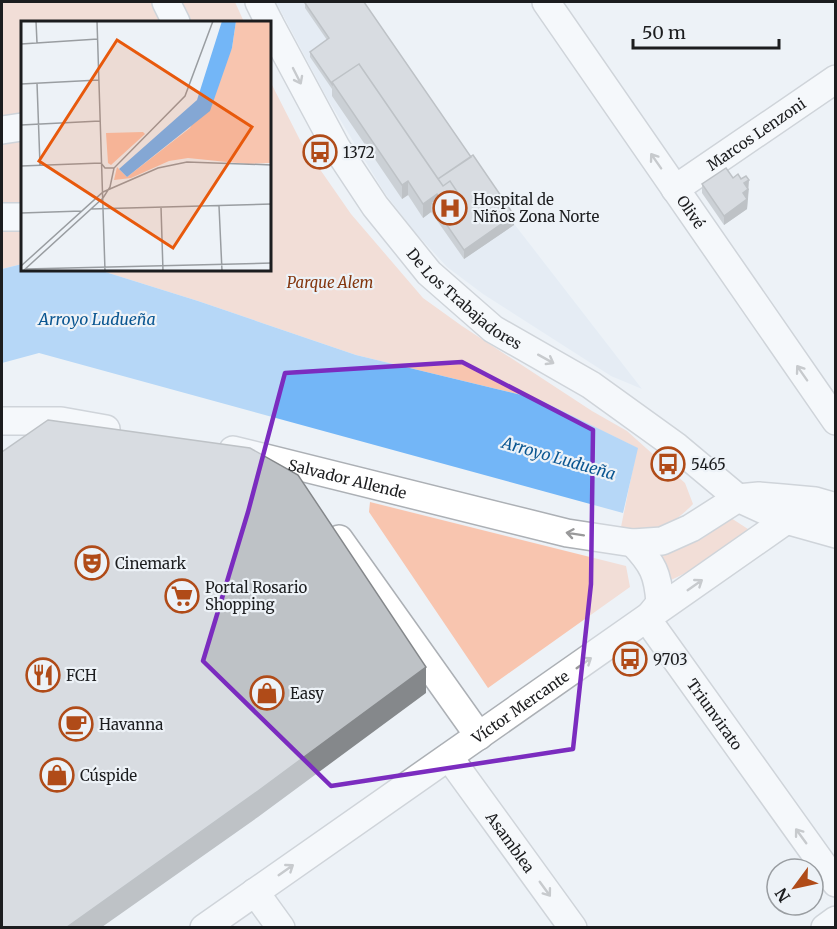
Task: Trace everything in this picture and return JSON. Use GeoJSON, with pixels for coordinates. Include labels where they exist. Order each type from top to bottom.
{"type":"FeatureCollection","features":[{"type":"Feature","properties":{"kind":"street","name":"De Los Trabajadores"},"geometry":{"type":"LineString","coordinates":[[259,2],[269,21]]}},
{"type":"Feature","properties":{"kind":"street","name":"Olivé"},"geometry":{"type":"LineString","coordinates":[[546,2],[836,421]]}},
{"type":"Feature","properties":{"kind":"street","name":"De Los Trabajadores"},"geometry":{"type":"LineString","coordinates":[[272,27],[336,147],[375,206],[429,273],[493,329],[591,385],[677,447],[701,468],[786,520],[836,534]]}},
{"type":"Feature","properties":{"kind":"street","name":"Marcos Lenzoni"},"geometry":{"type":"LineString","coordinates":[[675,189],[836,79]]}},
{"type":"Feature","properties":{"kind":"street"},"geometry":{"type":"LineString","coordinates":[[2,130],[21,127]]}},
{"type":"Feature","properties":{"kind":"street"},"geometry":{"type":"LineString","coordinates":[[2,217],[21,217]]}},
{"type":"Feature","properties":{"kind":"street"},"geometry":{"type":"LineString","coordinates":[[2,421],[61,421],[128,432]]}},
{"type":"Feature","properties":{"kind":"street","name":"Salvador Allende"},"geometry":{"type":"LineString","coordinates":[[206,445],[285,462],[567,533],[633,543],[662,541],[748,497]]}},
{"type":"Feature","properties":{"kind":"street"},"geometry":{"type":"LineString","coordinates":[[285,462],[306,491]]}},
{"type":"Feature","properties":{"kind":"street"},"geometry":{"type":"LineString","coordinates":[[691,528],[705,512],[709,489],[701,468]]}},
{"type":"Feature","properties":{"kind":"street"},"geometry":{"type":"LineString","coordinates":[[748,497],[829,499]]}},
{"type":"Feature","properties":{"kind":"street","name":"Víctor Mercante"},"geometry":{"type":"LineString","coordinates":[[204,927],[786,520],[829,499]]}},
{"type":"Feature","properties":{"kind":"street"},"geometry":{"type":"LineString","coordinates":[[327,521],[479,736]]}},
{"type":"Feature","properties":{"kind":"street"},"geometry":{"type":"LineString","coordinates":[[633,543],[650,561],[659,584],[660,603],[647,619]]}},
{"type":"Feature","properties":{"kind":"street","name":"Triunvirato"},"geometry":{"type":"LineString","coordinates":[[647,619],[836,883]]}},
{"type":"Feature","properties":{"kind":"street","name":"Asamblea"},"geometry":{"type":"LineString","coordinates":[[449,757],[573,927]]}},
{"type":"Feature","properties":{"kind":"street"},"geometry":{"type":"LineString","coordinates":[[255,892],[281,927]]}},
{"type":"Feature","properties":{"kind":"street"},"geometry":{"type":"LineString","coordinates":[[825,927],[836,920]]}},
{"type":"Feature","properties":{"kind":"highlighted area"},"geometry":{"type":"Polygon","coordinates":[[[462,362],[593,430],[591,584],[573,749],[331,786],[203,661],[248,512],[285,373],[462,362]]]}},
{"type":"Feature","properties":{"kind":"shaded area","name":"Hospital de Niños Zona Norte"},"geometry":{"type":"Polygon","coordinates":[[[276,2],[361,2],[515,225],[642,389],[611,376],[483,294],[447,267],[413,230],[384,192],[327,98],[276,2]]]}},
{"type":"Feature","properties":{"kind":"green space"},"geometry":{"type":"Polygon","coordinates":[[[2,2],[235,2],[244,21],[21,21],[21,264],[2,269],[2,2]]]}},
{"type":"Feature","properties":{"kind":"green space","name":"Parque Alem"},"geometry":{"type":"Polygon","coordinates":[[[272,85],[301,142],[351,214],[423,298],[592,411],[627,431],[685,483],[693,504],[676,519],[660,527],[620,532],[637,448],[538,399],[356,355],[105,272],[272,272],[272,85]]]}},
{"type":"Feature","properties":{"kind":"green space"},"geometry":{"type":"Polygon","coordinates":[[[370,502],[626,566],[630,587],[488,688],[369,512],[370,502]]]}},
{"type":"Feature","properties":{"kind":"green space"},"geometry":{"type":"Polygon","coordinates":[[[731,518],[751,531],[702,565],[669,581],[659,556],[703,538],[731,518]]]}},
{"type":"Feature","properties":{"kind":"water","name":"Arroyo Ludueña"},"geometry":{"type":"Polygon","coordinates":[[[21,264],[21,272],[105,272],[356,355],[538,399],[638,448],[623,513],[39,353],[2,363],[2,269],[21,264]]]}},
{"type":"Feature","properties":{"kind":"building"},"geometry":{"type":"Polygon","coordinates":[[[364,2],[471,157],[438,179],[359,64],[332,84],[310,52],[329,38],[305,3],[364,2]]]}},
{"type":"Feature","properties":{"kind":"building"},"geometry":{"type":"Polygon","coordinates":[[[359,64],[443,186],[450,181],[458,193],[444,204],[437,194],[423,204],[408,181],[402,185],[332,82],[359,64]]]}},
{"type":"Feature","properties":{"kind":"building"},"geometry":{"type":"Polygon","coordinates":[[[473,155],[514,215],[464,250],[431,202],[437,199],[444,209],[458,198],[458,193],[450,181],[443,186],[438,179],[473,155]]]}},
{"type":"Feature","properties":{"kind":"building"},"geometry":{"type":"Polygon","coordinates":[[[726,168],[733,178],[738,174],[741,179],[746,176],[749,180],[744,183],[748,189],[743,193],[747,199],[724,216],[702,184],[726,168]]]}},
{"type":"Feature","properties":{"kind":"building","name":"Portal Rosario Shopping"},"geometry":{"type":"Polygon","coordinates":[[[48,420],[250,448],[298,475],[426,667],[258,791],[67,927],[2,927],[2,452],[48,420]]]}},
{"type":"Feature","properties":{"kind":"place","name":"1372"},"geometry":{"type":"Point","coordinates":[320,152]}},
{"type":"Feature","properties":{"kind":"place","name":"Hospital de Niños Zona Norte"},"geometry":{"type":"Point","coordinates":[450,208]}},
{"type":"Feature","properties":{"kind":"place","name":"5465"},"geometry":{"type":"Point","coordinates":[668,464]}},
{"type":"Feature","properties":{"kind":"place","name":"Cinemark"},"geometry":{"type":"Point","coordinates":[92,563]}},
{"type":"Feature","properties":{"kind":"place","name":"Portal Rosario Shopping"},"geometry":{"type":"Point","coordinates":[182,596]}},
{"type":"Feature","properties":{"kind":"place","name":"9703"},"geometry":{"type":"Point","coordinates":[630,659]}},
{"type":"Feature","properties":{"kind":"place","name":"FCH"},"geometry":{"type":"Point","coordinates":[43,675]}},
{"type":"Feature","properties":{"kind":"place","name":"Easy"},"geometry":{"type":"Point","coordinates":[267,693]}},
{"type":"Feature","properties":{"kind":"place","name":"Havanna"},"geometry":{"type":"Point","coordinates":[76,724]}},
{"type":"Feature","properties":{"kind":"place","name":"Cúspide"},"geometry":{"type":"Point","coordinates":[57,775]}}]}
